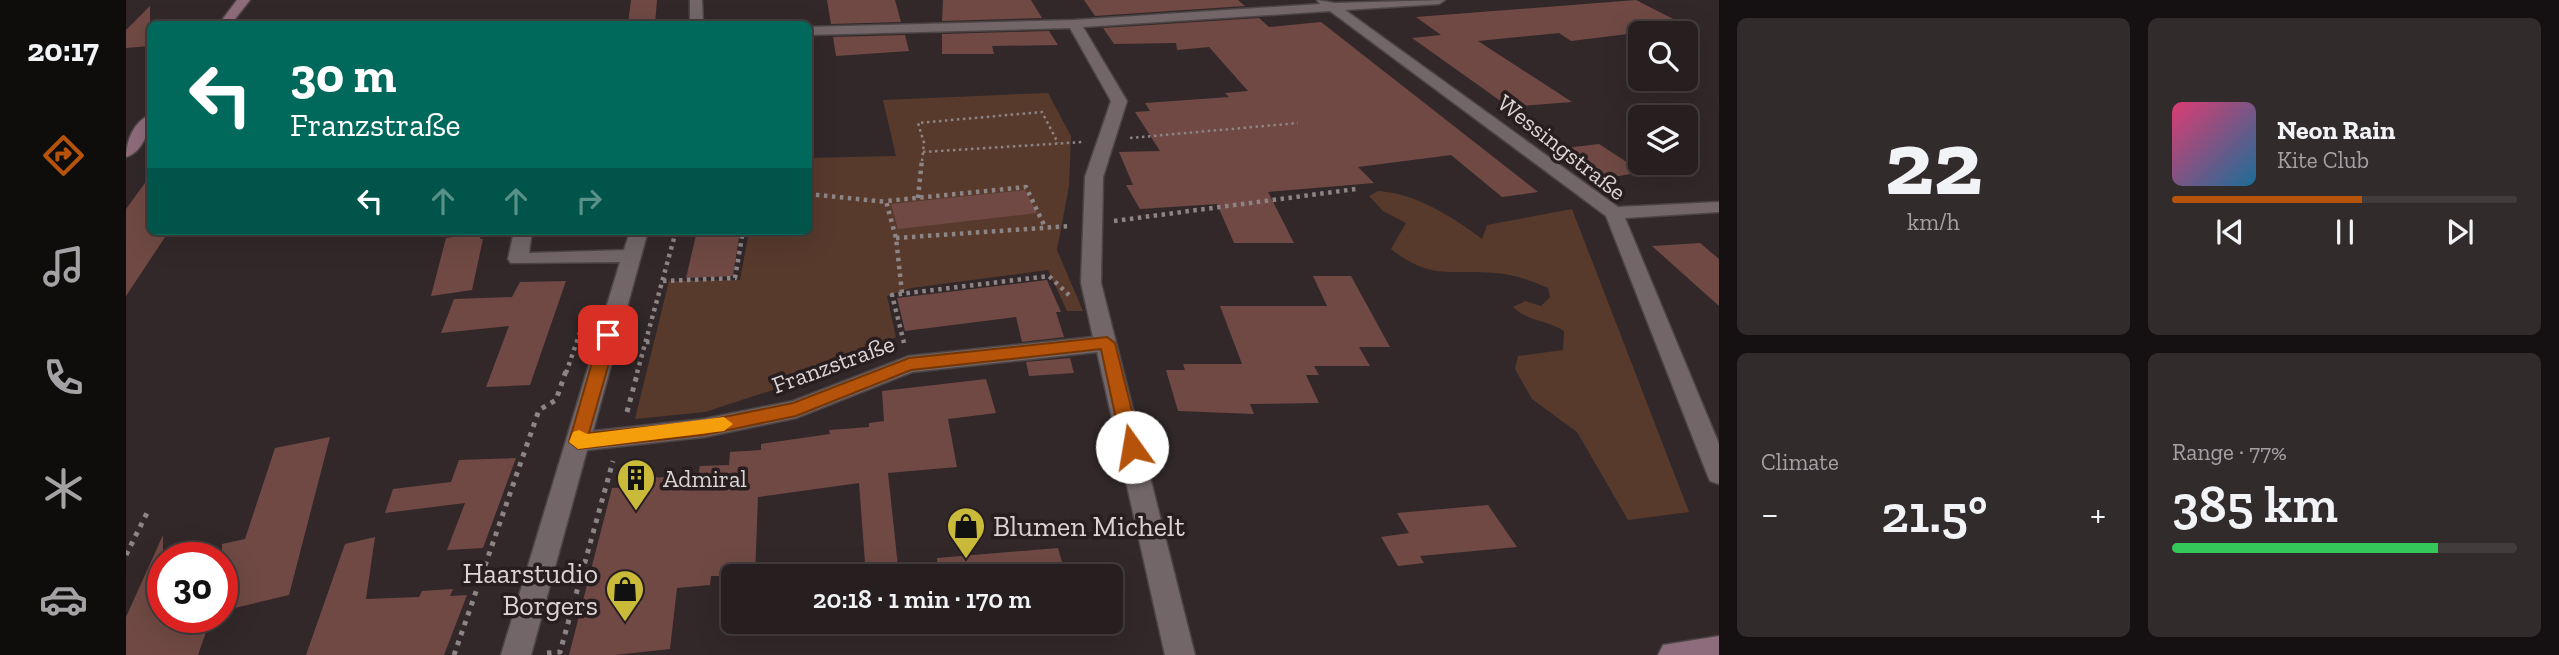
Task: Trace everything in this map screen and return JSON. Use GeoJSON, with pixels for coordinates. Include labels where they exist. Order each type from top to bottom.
{"type":"FeatureCollection","features":[{"type":"Feature","properties":{"kind":"street"},"geometry":{"type":"LineString","coordinates":[[227,21],[244,0]]}},
{"type":"Feature","properties":{"kind":"street"},"geometry":{"type":"LineString","coordinates":[[695,0],[697,21]]}},
{"type":"Feature","properties":{"kind":"street"},"geometry":{"type":"LineString","coordinates":[[812,31],[942,25],[1074,24],[1329,4],[1439,0]]}},
{"type":"Feature","properties":{"kind":"street","name":"Wessingstraße"},"geometry":{"type":"LineString","coordinates":[[1329,4],[1614,212],[1719,474]]}},
{"type":"Feature","properties":{"kind":"street"},"geometry":{"type":"LineString","coordinates":[[1074,24],[1119,102],[1094,177],[1091,284],[1180,655]]}},
{"type":"Feature","properties":{"kind":"street"},"geometry":{"type":"LineString","coordinates":[[126,152],[147,124]]}},
{"type":"Feature","properties":{"kind":"street"},"geometry":{"type":"LineString","coordinates":[[1614,212],[1719,208]]}},
{"type":"Feature","properties":{"kind":"street"},"geometry":{"type":"LineString","coordinates":[[522,235],[518,259],[631,256]]}},
{"type":"Feature","properties":{"kind":"street"},"geometry":{"type":"LineString","coordinates":[[516,655],[638,235]]}},
{"type":"Feature","properties":{"kind":"street","name":"Franzstraße"},"geometry":{"type":"LineString","coordinates":[[578,442],[704,428],[796,410],[909,364],[1107,343]]}},
{"type":"Feature","properties":{"kind":"street"},"geometry":{"type":"LineString","coordinates":[[1673,655],[1719,650]]}},
{"type":"Feature","properties":{"kind":"path"},"geometry":{"type":"LineString","coordinates":[[918,198],[924,143],[918,123],[1042,112],[1058,143]]}},
{"type":"Feature","properties":{"kind":"path"},"geometry":{"type":"LineString","coordinates":[[812,194],[887,202],[1026,187],[1045,227]]}},
{"type":"Feature","properties":{"kind":"path"},"geometry":{"type":"LineString","coordinates":[[895,238],[1091,224],[1356,189]]}},
{"type":"Feature","properties":{"kind":"path"},"geometry":{"type":"LineString","coordinates":[[887,202],[902,293]]}},
{"type":"Feature","properties":{"kind":"path"},"geometry":{"type":"LineString","coordinates":[[663,281],[735,278],[743,235]]}},
{"type":"Feature","properties":{"kind":"path"},"geometry":{"type":"LineString","coordinates":[[909,364],[892,295],[1049,276],[1053,283],[1101,318]]}},
{"type":"Feature","properties":{"kind":"path"},"geometry":{"type":"LineString","coordinates":[[454,655],[539,410],[556,400],[585,316]]}},
{"type":"Feature","properties":{"kind":"path"},"geometry":{"type":"LineString","coordinates":[[646,342],[654,342]]}},
{"type":"Feature","properties":{"kind":"path"},"geometry":{"type":"LineString","coordinates":[[126,555],[147,513]]}},
{"type":"Feature","properties":{"kind":"shaded area"},"geometry":{"type":"Polygon","coordinates":[[[1048,93],[1071,136],[1069,186],[1057,250],[1083,311],[1067,311],[1048,270],[911,288],[887,296],[896,337],[800,381],[705,412],[635,419],[669,281],[740,280],[748,235],[812,235],[812,158],[896,156],[883,100],[1048,93]]]}},
{"type":"Feature","properties":{"kind":"shaded area"},"geometry":{"type":"Polygon","coordinates":[[[1378,191],[1420,201],[1482,239],[1487,225],[1572,209],[1689,512],[1628,520],[1577,432],[1532,399],[1515,369],[1518,356],[1563,350],[1564,331],[1525,316],[1513,307],[1525,301],[1541,306],[1550,297],[1548,288],[1502,274],[1430,270],[1405,259],[1391,249],[1406,223],[1383,211],[1369,196],[1378,191]]]}},
{"type":"Feature","properties":{"kind":"building"},"geometry":{"type":"Polygon","coordinates":[[[631,0],[657,0],[655,21],[628,21],[631,0]]]}},
{"type":"Feature","properties":{"kind":"building"},"geometry":{"type":"Polygon","coordinates":[[[827,0],[895,0],[901,22],[831,24],[827,0]]]}},
{"type":"Feature","properties":{"kind":"building"},"geometry":{"type":"Polygon","coordinates":[[[943,0],[1031,0],[1042,18],[942,21],[943,0]]]}},
{"type":"Feature","properties":{"kind":"building"},"geometry":{"type":"Polygon","coordinates":[[[1084,0],[1238,0],[1245,6],[1095,16],[1084,0]]]}},
{"type":"Feature","properties":{"kind":"building"},"geometry":{"type":"Polygon","coordinates":[[[1636,0],[1677,21],[1628,21],[1628,34],[1571,41],[1559,33],[1478,41],[1572,102],[1509,107],[1412,38],[1441,35],[1416,17],[1636,0]]]}},
{"type":"Feature","properties":{"kind":"building"},"geometry":{"type":"Polygon","coordinates":[[[150,6],[147,46],[126,48],[126,30],[150,6]]]}},
{"type":"Feature","properties":{"kind":"building"},"geometry":{"type":"Polygon","coordinates":[[[1259,18],[1269,27],[1321,22],[1538,192],[1502,197],[1451,155],[1358,167],[1374,183],[1268,192],[1294,243],[1234,243],[1217,204],[1140,209],[1126,185],[1133,185],[1119,152],[1160,151],[1135,112],[1150,111],[1145,103],[1229,97],[1225,93],[1248,91],[1209,47],[1177,50],[1176,43],[1114,44],[1103,28],[1259,18]]]}},
{"type":"Feature","properties":{"kind":"building"},"geometry":{"type":"Polygon","coordinates":[[[1049,31],[1058,45],[992,46],[994,54],[942,54],[942,34],[1049,31]]]}},
{"type":"Feature","properties":{"kind":"building"},"geometry":{"type":"Polygon","coordinates":[[[905,35],[909,51],[836,56],[833,37],[905,35]]]}},
{"type":"Feature","properties":{"kind":"building"},"geometry":{"type":"Polygon","coordinates":[[[1599,144],[1628,163],[1628,174],[1607,178],[1565,148],[1599,144]]]}},
{"type":"Feature","properties":{"kind":"building"},"geometry":{"type":"Polygon","coordinates":[[[147,180],[147,235],[166,235],[126,296],[126,209],[147,180]]]}},
{"type":"Feature","properties":{"kind":"building"},"geometry":{"type":"Polygon","coordinates":[[[1025,190],[1037,213],[898,229],[891,204],[1025,190]]]}},
{"type":"Feature","properties":{"kind":"building"},"geometry":{"type":"Polygon","coordinates":[[[481,235],[480,239],[483,239],[472,290],[431,296],[446,238],[481,235]]]}},
{"type":"Feature","properties":{"kind":"building"},"geometry":{"type":"Polygon","coordinates":[[[696,235],[739,235],[733,276],[686,278],[696,235]]]}},
{"type":"Feature","properties":{"kind":"building"},"geometry":{"type":"Polygon","coordinates":[[[1700,243],[1719,259],[1719,306],[1652,246],[1700,243]]]}},
{"type":"Feature","properties":{"kind":"building"},"geometry":{"type":"Polygon","coordinates":[[[1313,276],[1351,276],[1390,347],[1359,347],[1370,366],[1314,366],[1319,375],[1306,375],[1319,403],[1250,404],[1254,414],[1178,411],[1166,370],[1185,370],[1183,364],[1242,364],[1220,306],[1327,306],[1313,276]]]}},
{"type":"Feature","properties":{"kind":"building"},"geometry":{"type":"Polygon","coordinates":[[[1047,280],[1061,312],[1056,312],[1064,337],[1022,342],[1016,317],[905,331],[897,298],[1047,280]]]}},
{"type":"Feature","properties":{"kind":"building"},"geometry":{"type":"Polygon","coordinates":[[[566,281],[530,385],[486,387],[509,326],[441,333],[454,299],[512,297],[520,282],[566,281]]]}},
{"type":"Feature","properties":{"kind":"building"},"geometry":{"type":"Polygon","coordinates":[[[1070,358],[1074,373],[1029,376],[1026,362],[1070,358]]]}},
{"type":"Feature","properties":{"kind":"building"},"geometry":{"type":"Polygon","coordinates":[[[986,379],[996,413],[948,419],[957,467],[888,473],[898,564],[865,564],[859,483],[758,497],[755,564],[721,564],[721,576],[711,576],[710,585],[677,588],[670,649],[615,655],[569,655],[612,488],[637,487],[639,478],[698,476],[700,466],[729,465],[730,452],[761,450],[761,444],[830,434],[829,430],[869,427],[869,423],[884,421],[882,391],[986,379]]]}},
{"type":"Feature","properties":{"kind":"building"},"geometry":{"type":"Polygon","coordinates":[[[330,437],[289,595],[238,607],[238,542],[231,542],[245,539],[275,448],[330,437]]]}},
{"type":"Feature","properties":{"kind":"building"},"geometry":{"type":"Polygon","coordinates":[[[516,458],[483,548],[447,550],[465,503],[385,513],[393,489],[451,482],[459,460],[516,458]]]}},
{"type":"Feature","properties":{"kind":"building"},"geometry":{"type":"Polygon","coordinates":[[[1488,505],[1517,547],[1420,556],[1424,563],[1398,566],[1381,537],[1409,533],[1397,513],[1488,505]]]}},
{"type":"Feature","properties":{"kind":"building"},"geometry":{"type":"Polygon","coordinates":[[[375,537],[366,599],[419,597],[422,591],[453,589],[450,596],[467,595],[444,655],[306,655],[345,544],[375,537]]]}},
{"type":"Feature","properties":{"kind":"building"},"geometry":{"type":"Polygon","coordinates":[[[1058,548],[1063,564],[937,564],[937,558],[1058,548]]]}},
{"type":"Feature","properties":{"kind":"building"},"geometry":{"type":"Polygon","coordinates":[[[147,570],[147,633],[206,633],[198,655],[126,655],[126,617],[147,570]]]}},
{"type":"Feature","properties":{"kind":"slow traffic"},"geometry":{"type":"LineString","coordinates":[[579,437],[578,442],[724,424]]}},
{"type":"Feature","properties":{"kind":"place","name":"Admiral"},"geometry":{"type":"Point","coordinates":[636,512]}},
{"type":"Feature","properties":{"kind":"place","name":"Blumen Michelt"},"geometry":{"type":"Point","coordinates":[966,560]}},
{"type":"Feature","properties":{"kind":"place","name":"Haarstudio Borgers"},"geometry":{"type":"Point","coordinates":[625,623]}},
{"type":"Feature","properties":{"kind":"route"},"geometry":{"type":"LineString","coordinates":[[608,335],[578,442],[704,428],[796,410],[909,364],[1107,343],[1132,447]]}}]}
